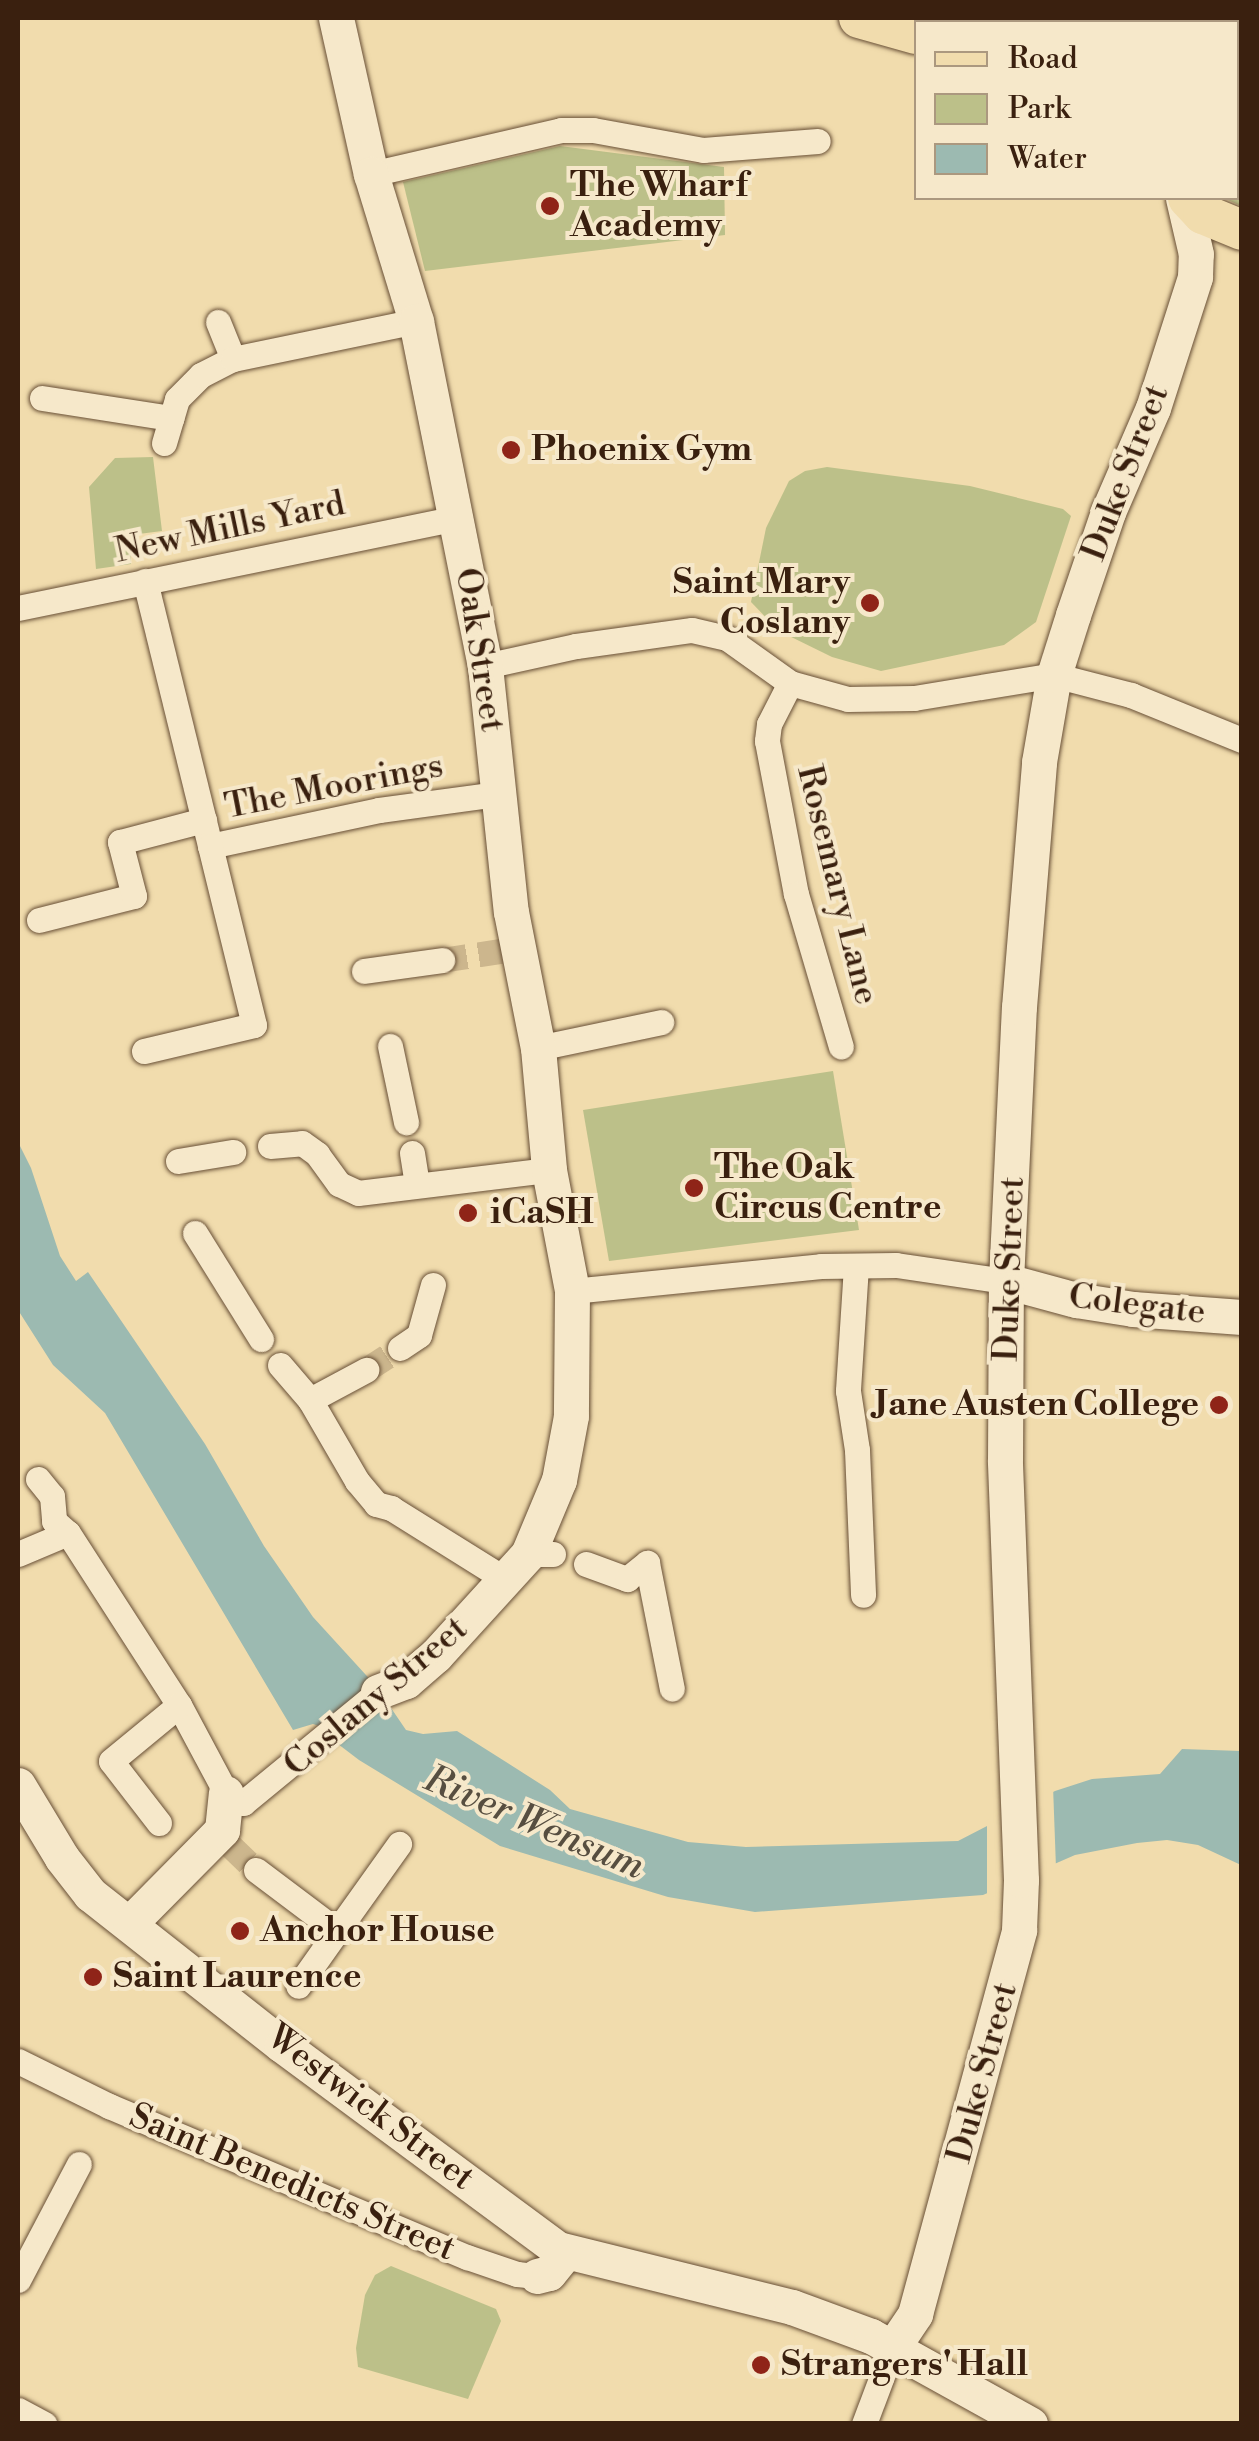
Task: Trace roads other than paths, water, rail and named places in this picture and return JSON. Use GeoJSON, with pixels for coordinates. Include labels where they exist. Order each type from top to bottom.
{"type":"FeatureCollection","features":[{"type":"Feature","properties":{"kind":"main road"},"geometry":{"type":"LineString","coordinates":[[859,18],[914,33]]}},
{"type":"Feature","properties":{"kind":"main road"},"geometry":{"type":"LineString","coordinates":[[1188,200],[1203,214],[1242,230]]}},
{"type":"Feature","properties":{"kind":"street","name":"Oak Street"},"geometry":{"type":"LineString","coordinates":[[336,18],[371,174],[416,321],[485,666],[510,951],[538,1048],[549,1170],[572,1291]]}},
{"type":"Feature","properties":{"kind":"street"},"geometry":{"type":"LineString","coordinates":[[371,174],[562,130],[593,130],[703,150],[818,142]]}},
{"type":"Feature","properties":{"kind":"street","name":"Duke Street"},"geometry":{"type":"LineString","coordinates":[[907,2355],[1011,1968],[1021,1880],[1005,1460],[1006,1281],[1019,1007],[1040,762],[1054,676],[1108,512],[1153,408],[1196,277],[1186,200]]}},
{"type":"Feature","properties":{"kind":"street"},"geometry":{"type":"LineString","coordinates":[[42,398],[167,430],[177,399],[201,375],[233,359],[416,321]]}},
{"type":"Feature","properties":{"kind":"street"},"geometry":{"type":"LineString","coordinates":[[218,322],[233,359]]}},
{"type":"Feature","properties":{"kind":"street","name":"New Mills Yard"},"geometry":{"type":"LineString","coordinates":[[18,608],[457,518]]}},
{"type":"Feature","properties":{"kind":"street","name":"The Moorings"},"geometry":{"type":"LineString","coordinates":[[145,581],[210,846],[379,810],[498,794]]}},
{"type":"Feature","properties":{"kind":"street"},"geometry":{"type":"LineString","coordinates":[[485,666],[576,646],[692,630],[727,638],[790,684],[848,699],[880,701],[1054,676],[1131,695],[1242,740]]}},
{"type":"Feature","properties":{"kind":"street","name":"Rosemary Lane"},"geometry":{"type":"LineString","coordinates":[[790,684],[770,724],[767,741],[796,894],[841,1047]]}},
{"type":"Feature","properties":{"kind":"street","name":"The Moorings"},"geometry":{"type":"LineString","coordinates":[[39,920],[134,896],[120,842],[204,820]]}},
{"type":"Feature","properties":{"kind":"street"},"geometry":{"type":"LineString","coordinates":[[144,1051],[254,1025],[210,846]]}},
{"type":"Feature","properties":{"kind":"street"},"geometry":{"type":"LineString","coordinates":[[364,970],[442,960]]}},
{"type":"Feature","properties":{"kind":"street"},"geometry":{"type":"LineString","coordinates":[[538,1048],[661,1022]]}},
{"type":"Feature","properties":{"kind":"street"},"geometry":{"type":"LineString","coordinates":[[390,1046],[406,1122]]}},
{"type":"Feature","properties":{"kind":"street"},"geometry":{"type":"LineString","coordinates":[[270,1146],[302,1144],[317,1154],[339,1184],[358,1193],[549,1170]]}},
{"type":"Feature","properties":{"kind":"street"},"geometry":{"type":"LineString","coordinates":[[178,1162],[233,1152]]}},
{"type":"Feature","properties":{"kind":"street"},"geometry":{"type":"LineString","coordinates":[[412,1153],[417,1185]]}},
{"type":"Feature","properties":{"kind":"street"},"geometry":{"type":"LineString","coordinates":[[195,1234],[262,1339]]}},
{"type":"Feature","properties":{"kind":"street","name":"Colegate"},"geometry":{"type":"LineString","coordinates":[[572,1291],[896,1265],[1006,1281],[1133,1310],[1242,1317]]}},
{"type":"Feature","properties":{"kind":"street"},"geometry":{"type":"LineString","coordinates":[[856,1266],[848,1391],[857,1450],[863,1595]]}},
{"type":"Feature","properties":{"kind":"street"},"geometry":{"type":"LineString","coordinates":[[400,1348],[419,1334],[433,1284]]}},
{"type":"Feature","properties":{"kind":"street","name":"Coslany Street"},"geometry":{"type":"LineString","coordinates":[[130,1923],[230,1818],[378,1692],[406,1681],[530,1563],[558,1480],[571,1416],[572,1291]]}},
{"type":"Feature","properties":{"kind":"street"},"geometry":{"type":"LineString","coordinates":[[280,1364],[310,1400],[357,1481],[376,1504],[530,1563]]}},
{"type":"Feature","properties":{"kind":"street"},"geometry":{"type":"LineString","coordinates":[[310,1400],[366,1370]]}},
{"type":"Feature","properties":{"kind":"street"},"geometry":{"type":"LineString","coordinates":[[38,1479],[52,1496],[54,1521],[68,1533],[179,1704],[230,1818]]}},
{"type":"Feature","properties":{"kind":"street"},"geometry":{"type":"LineString","coordinates":[[18,1554],[68,1533]]}},
{"type":"Feature","properties":{"kind":"street"},"geometry":{"type":"LineString","coordinates":[[586,1564],[628,1579],[647,1564],[660,1609],[664,1665],[672,1689]]}},
{"type":"Feature","properties":{"kind":"street"},"geometry":{"type":"LineString","coordinates":[[159,1823],[112,1760],[179,1704]]}},
{"type":"Feature","properties":{"kind":"street","name":"Westwick Street"},"geometry":{"type":"LineString","coordinates":[[18,1785],[62,1858],[90,1894],[282,2045],[565,2253]]}},
{"type":"Feature","properties":{"kind":"street"},"geometry":{"type":"LineString","coordinates":[[298,1986],[400,1844]]}},
{"type":"Feature","properties":{"kind":"street"},"geometry":{"type":"LineString","coordinates":[[256,1870],[337,1931]]}},
{"type":"Feature","properties":{"kind":"street","name":"Saint Benedicts Street"},"geometry":{"type":"LineString","coordinates":[[18,2062],[109,2106],[467,2258],[516,2274],[537,2276],[549,2273],[565,2253]]}},
{"type":"Feature","properties":{"kind":"street"},"geometry":{"type":"LineString","coordinates":[[18,2280],[79,2164]]}},
{"type":"Feature","properties":{"kind":"street"},"geometry":{"type":"LineString","coordinates":[[565,2253],[777,2303],[907,2355],[1030,2424]]}},
{"type":"Feature","properties":{"kind":"street"},"geometry":{"type":"LineString","coordinates":[[864,2424],[907,2355]]}},
{"type":"Feature","properties":{"kind":"street"},"geometry":{"type":"LineString","coordinates":[[18,2410],[44,2424]]}},
{"type":"Feature","properties":{"kind":"water","name":"River Wensum"},"geometry":{"type":"Polygon","coordinates":[[[18,1142],[31,1168],[60,1256],[76,1281],[88,1272],[205,1444],[264,1546],[313,1617],[376,1686],[406,1730],[423,1734],[457,1731],[550,1790],[570,1809],[688,1842],[746,1847],[958,1841],[1055,1791],[1092,1779],[1160,1774],[1182,1749],[1241,1751],[1241,1865],[1198,1845],[1167,1840],[1075,1855],[983,1895],[755,1912],[668,1897],[500,1846],[359,1760],[338,1744],[328,1729],[313,1724],[293,1730],[105,1413],[53,1365],[18,1310],[18,1142]]]}},
{"type":"Feature","properties":{"kind":"tunnel"},"geometry":{"type":"LineString","coordinates":[[442,960],[501,951]]}},
{"type":"Feature","properties":{"kind":"tunnel"},"geometry":{"type":"LineString","coordinates":[[366,1370],[400,1348]]}},
{"type":"Feature","properties":{"kind":"tunnel"},"geometry":{"type":"LineString","coordinates":[[230,1845],[256,1870]]}},
{"type":"Feature","properties":{"kind":"place","name":"The Wharf Academy"},"geometry":{"type":"Point","coordinates":[550,206]}},
{"type":"Feature","properties":{"kind":"place","name":"Phoenix Gym"},"geometry":{"type":"Point","coordinates":[511,450]}},
{"type":"Feature","properties":{"kind":"place","name":"Saint Mary Coslany"},"geometry":{"type":"Point","coordinates":[870,603]}},
{"type":"Feature","properties":{"kind":"place","name":"The Oak Circus Centre"},"geometry":{"type":"Point","coordinates":[694,1188]}},
{"type":"Feature","properties":{"kind":"place","name":"iCaSH"},"geometry":{"type":"Point","coordinates":[468,1213]}},
{"type":"Feature","properties":{"kind":"place","name":"Jane Austen College"},"geometry":{"type":"Point","coordinates":[1219,1405]}},
{"type":"Feature","properties":{"kind":"place","name":"Anchor House"},"geometry":{"type":"Point","coordinates":[240,1931]}},
{"type":"Feature","properties":{"kind":"place","name":"Saint Laurence"},"geometry":{"type":"Point","coordinates":[93,1977]}},
{"type":"Feature","properties":{"kind":"place","name":"Strangers' Hall"},"geometry":{"type":"Point","coordinates":[761,2365]}}]}
